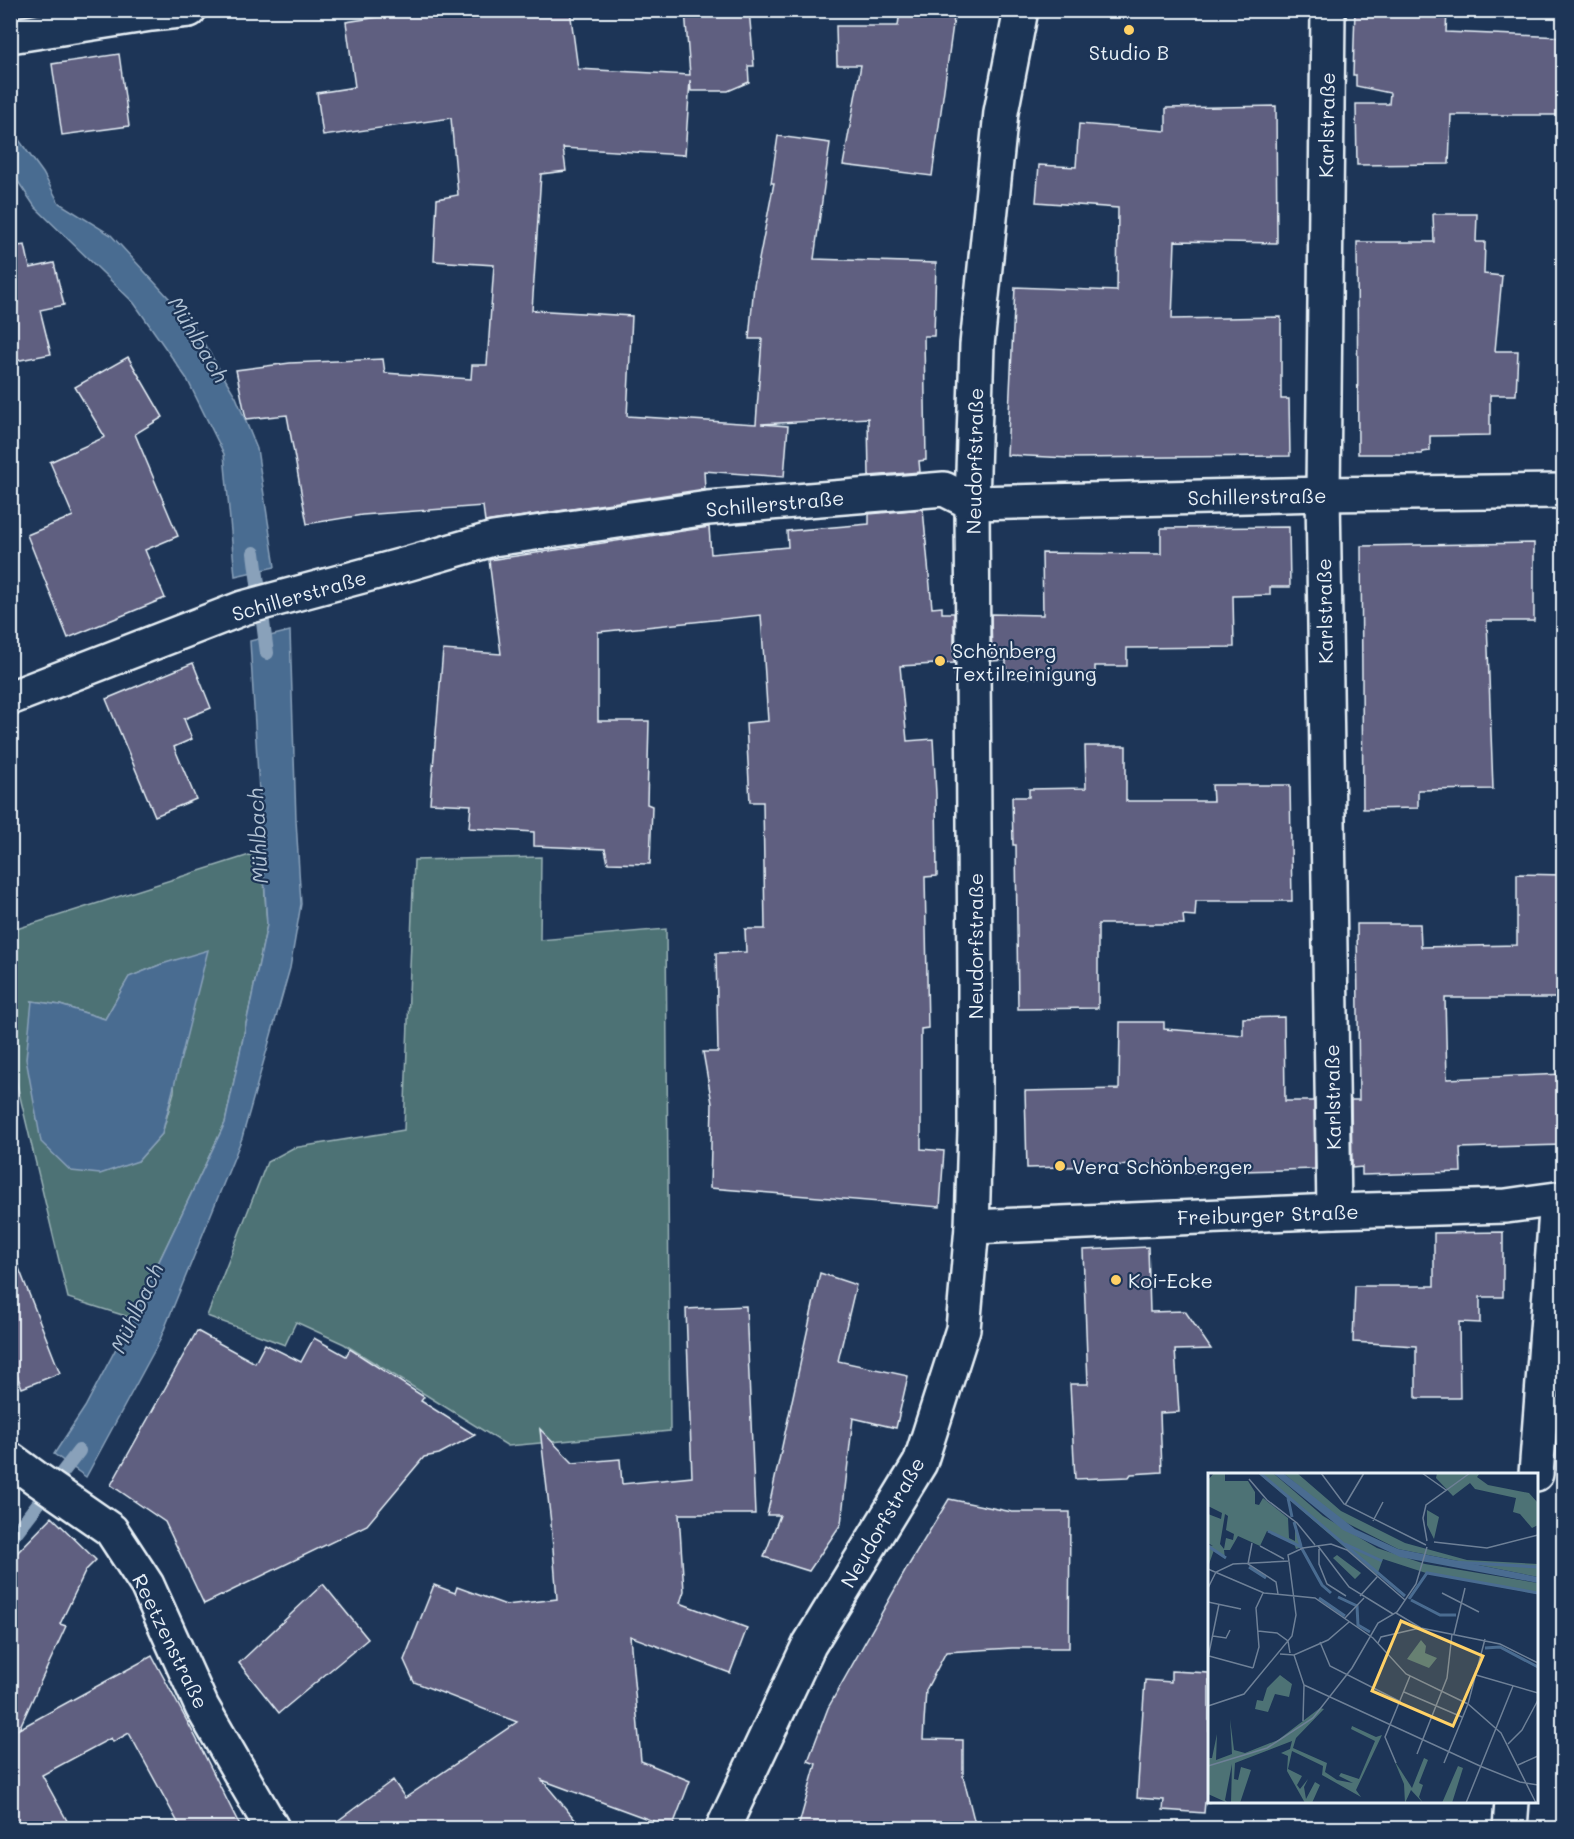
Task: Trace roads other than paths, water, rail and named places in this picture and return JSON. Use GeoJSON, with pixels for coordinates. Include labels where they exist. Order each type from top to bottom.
{"type":"FeatureCollection","features":[{"type":"Feature","properties":{"kind":"street"},"geometry":{"type":"LineString","coordinates":[[10,36],[189,10]]}},
{"type":"Feature","properties":{"kind":"street","name":"Neudorfstraße"},"geometry":{"type":"LineString","coordinates":[[723,1828],[809,1646],[920,1463],[963,1329],[972,1227],[975,1130],[972,503],[978,334],[1001,112],[1021,10]]}},
{"type":"Feature","properties":{"kind":"street","name":"Karlstraße"},"geometry":{"type":"LineString","coordinates":[[1328,10],[1323,494],[1334,1211]]}},
{"type":"Feature","properties":{"kind":"street","name":"Schillerstraße"},"geometry":{"type":"LineString","coordinates":[[10,698],[243,608],[493,539],[708,508],[944,489],[972,503],[1323,494],[1563,492]]}},
{"type":"Feature","properties":{"kind":"street"},"geometry":{"type":"LineString","coordinates":[[1536,1473],[1560,1198]]}},
{"type":"Feature","properties":{"kind":"street","name":"Freiburger Straße"},"geometry":{"type":"LineString","coordinates":[[972,1227],[1506,1206],[1560,1198]]}},
{"type":"Feature","properties":{"kind":"street","name":"Reetzenstraße"},"geometry":{"type":"LineString","coordinates":[[10,1459],[111,1530],[147,1585],[202,1707],[272,1828]]}},
{"type":"Feature","properties":{"kind":"street"},"geometry":{"type":"LineString","coordinates":[[1510,1828],[1512,1803]]}},
{"type":"Feature","properties":{"kind":"water"},"geometry":{"type":"Polygon","coordinates":[[[11,129],[43,173],[59,203],[111,235],[191,322],[236,397],[257,449],[275,567],[235,576],[224,454],[187,379],[134,303],[35,207],[11,171],[11,129]]]}},
{"type":"Feature","properties":{"kind":"water"},"geometry":{"type":"Polygon","coordinates":[[[290,631],[301,904],[290,968],[242,1138],[159,1342],[86,1477],[54,1454],[85,1407],[132,1318],[225,1123],[267,925],[250,641],[290,631]]]}},
{"type":"Feature","properties":{"kind":"water"},"geometry":{"type":"Polygon","coordinates":[[[208,950],[162,1134],[138,1161],[100,1174],[71,1171],[41,1142],[26,1059],[32,1001],[60,1005],[105,1019],[129,977],[208,950]]]}},
{"type":"Feature","properties":{"kind":"waterway","name":"Mühlbach"},"geometry":{"type":"LineString","coordinates":[[254,553],[267,653]]}},
{"type":"Feature","properties":{"kind":"waterway","name":"Mühlbach"},"geometry":{"type":"LineString","coordinates":[[10,1540],[79,1451]]}},
{"type":"Feature","properties":{"kind":"place","name":"Studio B"},"geometry":{"type":"Point","coordinates":[1129,30]}},
{"type":"Feature","properties":{"kind":"place","name":"Schönberg Textilreinigung"},"geometry":{"type":"Point","coordinates":[940,661]}},
{"type":"Feature","properties":{"kind":"place","name":"Vera Schönberger"},"geometry":{"type":"Point","coordinates":[1060,1166]}},
{"type":"Feature","properties":{"kind":"place","name":"Koi-Ecke"},"geometry":{"type":"Point","coordinates":[1116,1280]}}]}
